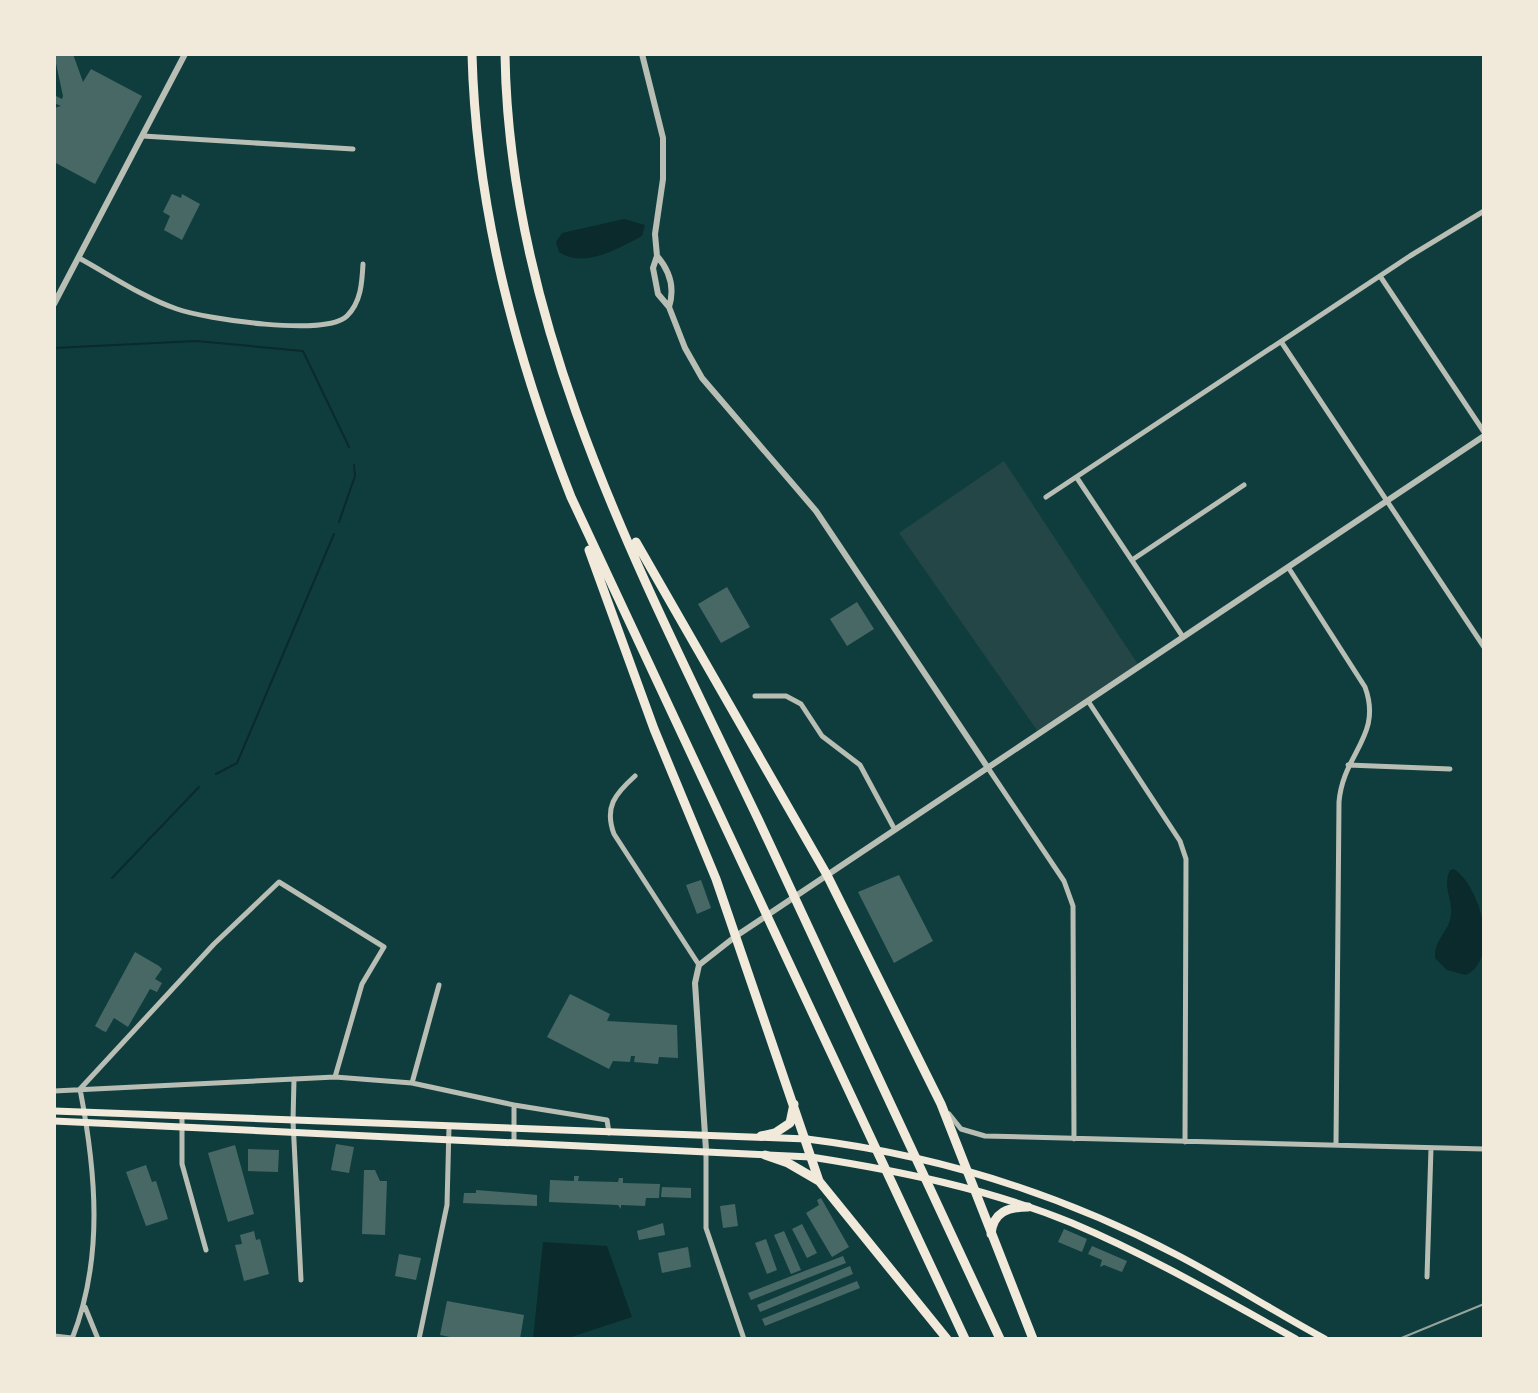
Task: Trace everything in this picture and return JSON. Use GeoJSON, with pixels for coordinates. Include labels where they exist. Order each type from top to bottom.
{"type":"FeatureCollection","features":[{"type":"Feature","properties":{"kind":"highway"},"geometry":{"type":"LineString","coordinates":[[472,54],[478,152],[499,272],[537,410],[654,729],[736,936],[819,1181],[947,1339]]}},
{"type":"Feature","properties":{"kind":"highway"},"geometry":{"type":"LineString","coordinates":[[505,54],[510,136],[546,324],[578,420],[665,623],[1000,1339]]}},
{"type":"Feature","properties":{"kind":"highway"},"geometry":{"type":"LineString","coordinates":[[608,492],[827,875],[941,1104],[1033,1339]]}},
{"type":"Feature","properties":{"kind":"highway"},"geometry":{"type":"LineString","coordinates":[[571,497],[965,1339]]}},
{"type":"Feature","properties":{"kind":"highway"},"geometry":{"type":"LineString","coordinates":[[761,1136],[790,1123],[794,1101]]}},
{"type":"Feature","properties":{"kind":"highway"},"geometry":{"type":"LineString","coordinates":[[765,1155],[788,1163],[819,1181]]}},
{"type":"Feature","properties":{"kind":"highway"},"geometry":{"type":"LineString","coordinates":[[991,1238],[992,1226],[999,1215],[1013,1207],[1028,1207]]}},
{"type":"Feature","properties":{"kind":"main road"},"geometry":{"type":"LineString","coordinates":[[54,1111],[514,1131],[705,1133],[807,1139],[917,1157],[1030,1190],[1175,1254],[1325,1339]]}},
{"type":"Feature","properties":{"kind":"main road"},"geometry":{"type":"LineString","coordinates":[[54,1121],[706,1150],[811,1157],[907,1173],[1028,1207],[1168,1267],[1292,1337]]}},
{"type":"Feature","properties":{"kind":"street"},"geometry":{"type":"LineString","coordinates":[[54,304],[185,54]]}},
{"type":"Feature","properties":{"kind":"street"},"geometry":{"type":"LineString","coordinates":[[642,54],[663,138],[663,179],[655,234],[657,256],[653,281],[669,307],[685,348],[702,378],[816,511],[1064,881],[1073,906],[1074,1139]]}},
{"type":"Feature","properties":{"kind":"street"},"geometry":{"type":"LineString","coordinates":[[143,136],[353,149]]}},
{"type":"Feature","properties":{"kind":"street"},"geometry":{"type":"LineString","coordinates":[[1046,497],[1380,276],[1483,214]]}},
{"type":"Feature","properties":{"kind":"street"},"geometry":{"type":"LineString","coordinates":[[657,256],[666,267],[674,293],[669,307]]}},
{"type":"Feature","properties":{"kind":"street"},"geometry":{"type":"LineString","coordinates":[[79,258],[175,308],[207,317],[319,326],[346,318],[361,290],[363,264]]}},
{"type":"Feature","properties":{"kind":"street"},"geometry":{"type":"LineString","coordinates":[[744,1339],[706,1228],[706,1150],[695,983],[699,965],[736,936],[1484,434],[1380,276]]}},
{"type":"Feature","properties":{"kind":"street"},"geometry":{"type":"LineString","coordinates":[[1282,343],[1484,647]]}},
{"type":"Feature","properties":{"kind":"street"},"geometry":{"type":"LineString","coordinates":[[1077,478],[1183,637]]}},
{"type":"Feature","properties":{"kind":"street"},"geometry":{"type":"LineString","coordinates":[[1132,560],[1244,485]]}},
{"type":"Feature","properties":{"kind":"street"},"geometry":{"type":"LineString","coordinates":[[1288,567],[1365,687],[1372,706],[1371,725],[1348,765],[1339,802],[1336,1145]]}},
{"type":"Feature","properties":{"kind":"street"},"geometry":{"type":"LineString","coordinates":[[755,696],[786,696],[801,704],[822,736],[860,765],[895,830]]}},
{"type":"Feature","properties":{"kind":"street"},"geometry":{"type":"LineString","coordinates":[[1088,701],[1180,841],[1186,859],[1185,1142]]}},
{"type":"Feature","properties":{"kind":"street"},"geometry":{"type":"LineString","coordinates":[[1348,765],[1450,769]]}},
{"type":"Feature","properties":{"kind":"street"},"geometry":{"type":"LineString","coordinates":[[635,776],[616,793],[609,811],[614,834],[699,965]]}},
{"type":"Feature","properties":{"kind":"street"},"geometry":{"type":"LineString","coordinates":[[80,1089],[273,885],[284,882],[384,947],[362,984],[335,1077]]}},
{"type":"Feature","properties":{"kind":"street"},"geometry":{"type":"LineString","coordinates":[[412,1083],[439,985]]}},
{"type":"Feature","properties":{"kind":"street"},"geometry":{"type":"LineString","coordinates":[[54,1091],[335,1077],[412,1083],[514,1105],[607,1120],[609,1133]]}},
{"type":"Feature","properties":{"kind":"street"},"geometry":{"type":"LineString","coordinates":[[294,1079],[293,1132],[301,1280]]}},
{"type":"Feature","properties":{"kind":"street"},"geometry":{"type":"LineString","coordinates":[[54,1336],[72,1339],[85,1306],[96,1236],[80,1089]]}},
{"type":"Feature","properties":{"kind":"street"},"geometry":{"type":"LineString","coordinates":[[941,1104],[961,1129],[985,1136],[1484,1149]]}},
{"type":"Feature","properties":{"kind":"street"},"geometry":{"type":"LineString","coordinates":[[514,1105],[514,1142]]}},
{"type":"Feature","properties":{"kind":"street"},"geometry":{"type":"LineString","coordinates":[[182,1116],[182,1164],[206,1250]]}},
{"type":"Feature","properties":{"kind":"street"},"geometry":{"type":"LineString","coordinates":[[419,1339],[447,1205],[449,1127]]}},
{"type":"Feature","properties":{"kind":"street"},"geometry":{"type":"LineString","coordinates":[[1427,1277],[1431,1148]]}},
{"type":"Feature","properties":{"kind":"street"},"geometry":{"type":"LineString","coordinates":[[85,1306],[98,1339]]}},
{"type":"Feature","properties":{"kind":"shaded area"},"geometry":{"type":"Polygon","coordinates":[[[624,219],[645,225],[642,236],[590,258],[569,257],[559,252],[556,242],[562,233],[624,219]]]}},
{"type":"Feature","properties":{"kind":"shaded area"},"geometry":{"type":"Polygon","coordinates":[[[1004,461],[1139,666],[1039,733],[899,533],[1004,461]]]}},
{"type":"Feature","properties":{"kind":"shaded area"},"geometry":{"type":"Polygon","coordinates":[[[1454,869],[1472,890],[1483,922],[1483,954],[1477,966],[1466,975],[1447,970],[1435,958],[1435,951],[1451,915],[1447,882],[1450,870],[1454,869]]]}},
{"type":"Feature","properties":{"kind":"shaded area"},"geometry":{"type":"Polygon","coordinates":[[[543,1242],[607,1246],[632,1317],[565,1339],[533,1339],[543,1242]]]}},
{"type":"Feature","properties":{"kind":"building"},"geometry":{"type":"Polygon","coordinates":[[[54,54],[73,54],[83,82],[91,69],[142,96],[95,184],[54,162],[54,108],[61,106],[54,103],[54,95],[62,99],[63,96],[54,54]]]}},
{"type":"Feature","properties":{"kind":"building"},"geometry":{"type":"Polygon","coordinates":[[[172,194],[181,198],[182,194],[200,204],[182,240],[164,230],[170,216],[163,212],[172,194]]]}},
{"type":"Feature","properties":{"kind":"building"},"geometry":{"type":"Polygon","coordinates":[[[727,587],[750,627],[721,643],[698,604],[727,587]]]}},
{"type":"Feature","properties":{"kind":"building"},"geometry":{"type":"Polygon","coordinates":[[[857,602],[874,629],[847,646],[830,619],[857,602]]]}},
{"type":"Feature","properties":{"kind":"building"},"geometry":{"type":"Polygon","coordinates":[[[899,875],[933,941],[894,963],[858,892],[899,875]]]}},
{"type":"Feature","properties":{"kind":"building"},"geometry":{"type":"Polygon","coordinates":[[[701,880],[711,908],[697,914],[686,885],[701,880]]]}},
{"type":"Feature","properties":{"kind":"building"},"geometry":{"type":"Polygon","coordinates":[[[135,952],[162,969],[155,979],[162,983],[157,992],[150,989],[128,1027],[114,1018],[106,1032],[103,1031],[95,1026],[135,952]]]}},
{"type":"Feature","properties":{"kind":"building"},"geometry":{"type":"Polygon","coordinates":[[[570,994],[610,1014],[607,1021],[677,1025],[678,1058],[659,1057],[658,1064],[634,1062],[635,1056],[631,1056],[630,1062],[613,1061],[609,1069],[547,1037],[570,994]]]}},
{"type":"Feature","properties":{"kind":"building"},"geometry":{"type":"Polygon","coordinates":[[[336,1144],[354,1147],[349,1173],[331,1170],[336,1144]]]}},
{"type":"Feature","properties":{"kind":"building"},"geometry":{"type":"Polygon","coordinates":[[[235,1145],[254,1214],[228,1222],[208,1153],[235,1145]]]}},
{"type":"Feature","properties":{"kind":"building"},"geometry":{"type":"Polygon","coordinates":[[[248,1149],[279,1150],[278,1172],[248,1171],[248,1149]]]}},
{"type":"Feature","properties":{"kind":"building"},"geometry":{"type":"Polygon","coordinates":[[[146,1165],[152,1182],[156,1181],[168,1219],[146,1226],[126,1172],[146,1165]]]}},
{"type":"Feature","properties":{"kind":"building"},"geometry":{"type":"Polygon","coordinates":[[[364,1170],[375,1170],[380,1181],[387,1181],[385,1235],[362,1234],[364,1170]]]}},
{"type":"Feature","properties":{"kind":"building"},"geometry":{"type":"Polygon","coordinates":[[[574,1176],[579,1176],[578,1181],[618,1182],[619,1178],[623,1178],[623,1183],[660,1184],[659,1198],[646,1198],[645,1206],[621,1205],[621,1209],[618,1205],[549,1202],[550,1180],[574,1181],[574,1176]]]}},
{"type":"Feature","properties":{"kind":"building"},"geometry":{"type":"Polygon","coordinates":[[[662,1187],[691,1188],[691,1198],[661,1197],[662,1187]]]}},
{"type":"Feature","properties":{"kind":"building"},"geometry":{"type":"Polygon","coordinates":[[[476,1190],[537,1195],[537,1206],[463,1203],[464,1193],[476,1193],[476,1190]]]}},
{"type":"Feature","properties":{"kind":"building"},"geometry":{"type":"Polygon","coordinates":[[[821,1198],[849,1247],[832,1257],[806,1213],[819,1205],[817,1200],[821,1198]]]}},
{"type":"Feature","properties":{"kind":"building"},"geometry":{"type":"Polygon","coordinates":[[[735,1204],[738,1226],[723,1228],[720,1206],[735,1204]]]}},
{"type":"Feature","properties":{"kind":"building"},"geometry":{"type":"Polygon","coordinates":[[[663,1223],[665,1235],[639,1240],[637,1231],[663,1223]]]}},
{"type":"Feature","properties":{"kind":"building"},"geometry":{"type":"Polygon","coordinates":[[[802,1224],[817,1253],[807,1258],[792,1229],[802,1224]]]}},
{"type":"Feature","properties":{"kind":"building"},"geometry":{"type":"Polygon","coordinates":[[[1064,1229],[1087,1239],[1082,1252],[1058,1242],[1064,1229]]]}},
{"type":"Feature","properties":{"kind":"building"},"geometry":{"type":"Polygon","coordinates":[[[254,1231],[256,1240],[260,1239],[269,1274],[244,1281],[235,1245],[242,1244],[240,1235],[254,1231]]]}},
{"type":"Feature","properties":{"kind":"building"},"geometry":{"type":"Polygon","coordinates":[[[784,1231],[801,1270],[791,1274],[774,1235],[784,1231]]]}},
{"type":"Feature","properties":{"kind":"building"},"geometry":{"type":"Polygon","coordinates":[[[766,1239],[777,1270],[767,1274],[755,1243],[766,1239]]]}},
{"type":"Feature","properties":{"kind":"building"},"geometry":{"type":"Polygon","coordinates":[[[1092,1246],[1127,1261],[1122,1272],[1104,1265],[1100,1267],[1102,1260],[1088,1254],[1092,1246]]]}},
{"type":"Feature","properties":{"kind":"building"},"geometry":{"type":"Polygon","coordinates":[[[688,1247],[691,1267],[662,1273],[658,1253],[688,1247]]]}},
{"type":"Feature","properties":{"kind":"building"},"geometry":{"type":"Polygon","coordinates":[[[399,1254],[421,1258],[416,1280],[395,1276],[399,1254]]]}},
{"type":"Feature","properties":{"kind":"building"},"geometry":{"type":"Polygon","coordinates":[[[843,1256],[846,1263],[751,1300],[748,1293],[843,1256]]]}},
{"type":"Feature","properties":{"kind":"building"},"geometry":{"type":"Polygon","coordinates":[[[850,1266],[853,1274],[760,1312],[757,1305],[850,1266]]]}},
{"type":"Feature","properties":{"kind":"building"},"geometry":{"type":"Polygon","coordinates":[[[857,1281],[860,1288],[765,1326],[762,1319],[857,1281]]]}},
{"type":"Feature","properties":{"kind":"building"},"geometry":{"type":"Polygon","coordinates":[[[447,1301],[524,1315],[520,1339],[460,1339],[440,1335],[447,1301]]]}},
{"type":"Feature","properties":{"kind":"waterway"},"geometry":{"type":"LineString","coordinates":[[54,348],[196,341],[303,351],[349,447]]}},
{"type":"Feature","properties":{"kind":"waterway"},"geometry":{"type":"LineString","coordinates":[[339,522],[355,476],[354,465]]}},
{"type":"Feature","properties":{"kind":"waterway"},"geometry":{"type":"LineString","coordinates":[[216,774],[237,763],[334,534]]}},
{"type":"Feature","properties":{"kind":"waterway"},"geometry":{"type":"LineString","coordinates":[[112,878],[199,787]]}},
{"type":"Feature","properties":{"kind":"railway"},"geometry":{"type":"LineString","coordinates":[[1399,1339],[1484,1304]]}}]}
